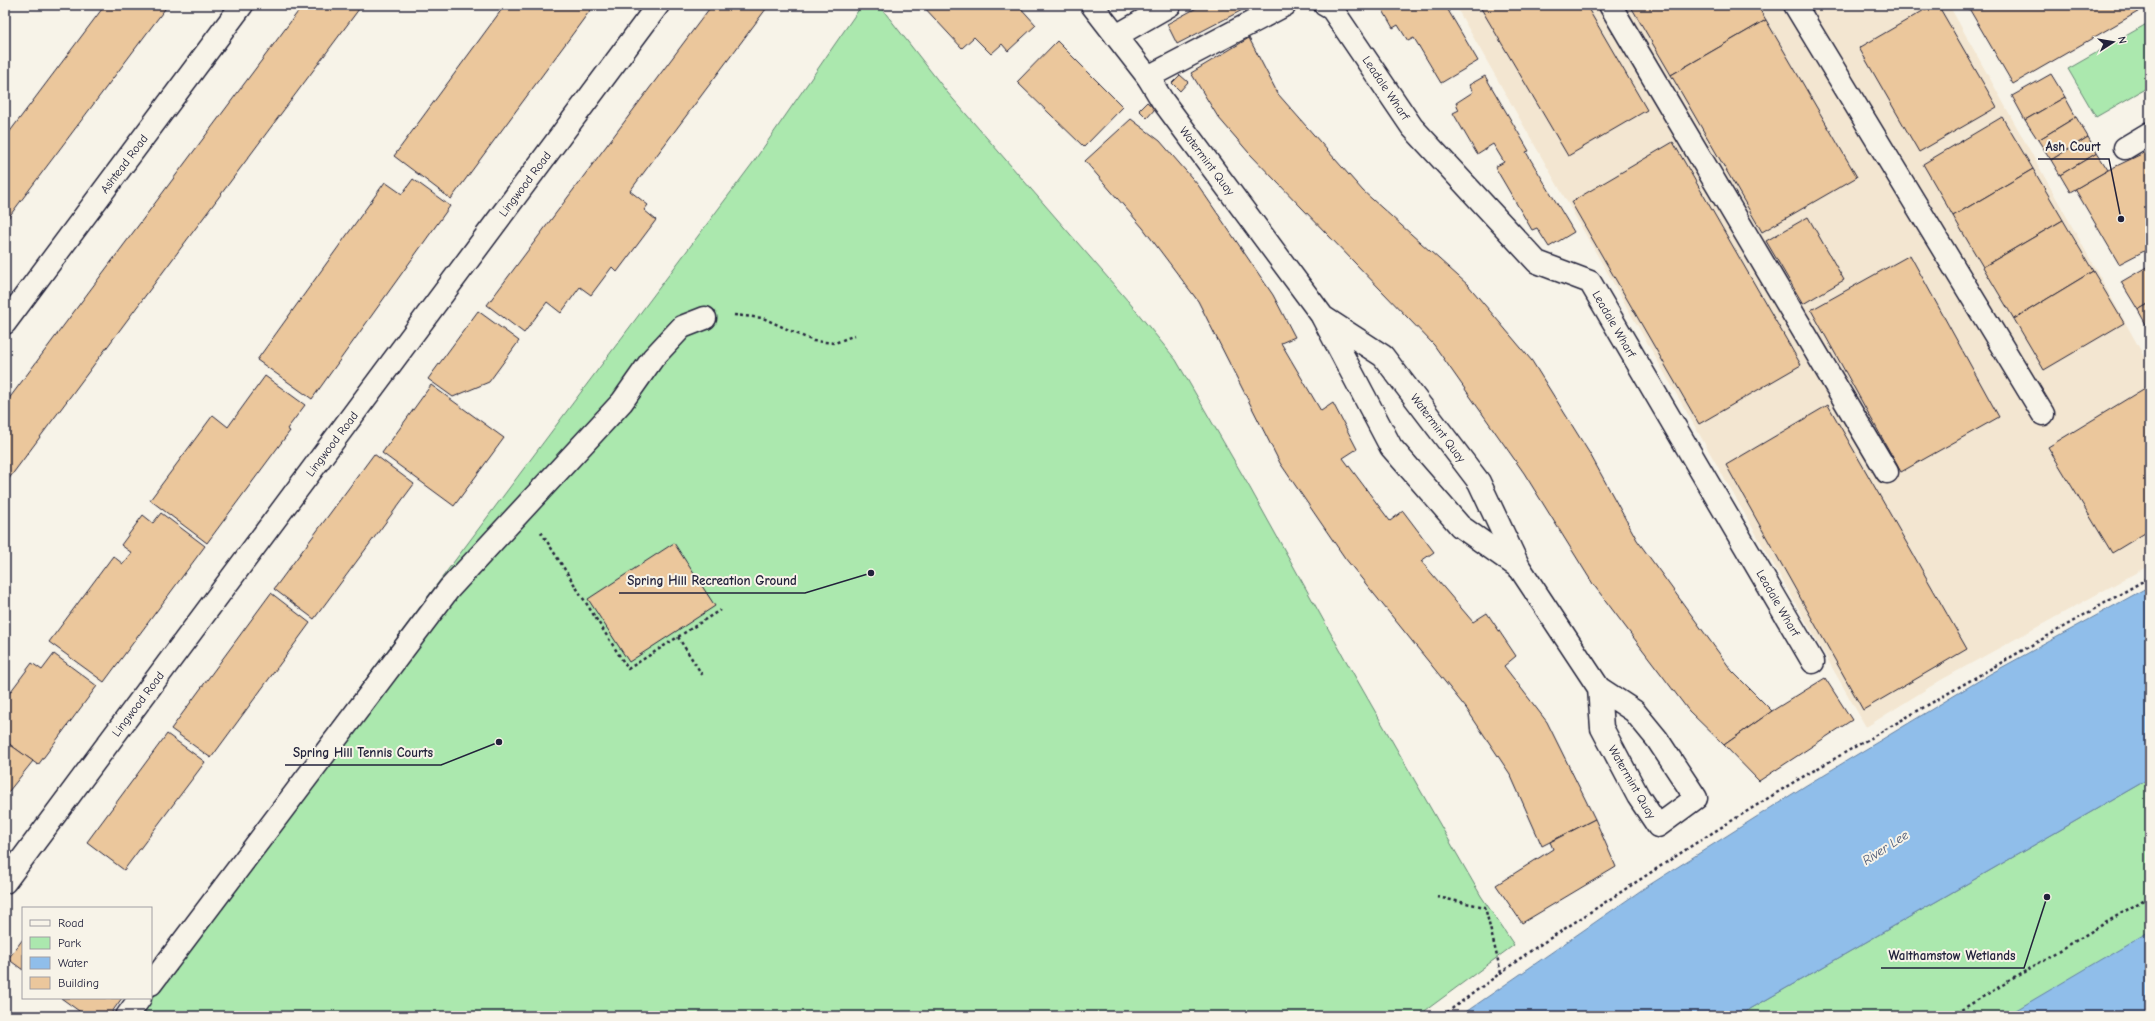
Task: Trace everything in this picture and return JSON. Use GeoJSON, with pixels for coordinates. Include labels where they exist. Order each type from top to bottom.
{"type":"FeatureCollection","features":[{"type":"Feature","properties":{"kind":"street","name":"Ashtead Road"},"geometry":{"type":"LineString","coordinates":[[5,323],[242,5]]}},
{"type":"Feature","properties":{"kind":"street","name":"Lingwood Road"},"geometry":{"type":"LineString","coordinates":[[5,882],[658,5]]}},
{"type":"Feature","properties":{"kind":"street","name":"Watermint Quay"},"geometry":{"type":"LineString","coordinates":[[1092,5],[1148,77],[1162,100],[1323,317],[1390,447],[1460,526],[1519,568]]}},
{"type":"Feature","properties":{"kind":"street"},"geometry":{"type":"LineString","coordinates":[[1116,36],[1170,5]]}},
{"type":"Feature","properties":{"kind":"street"},"geometry":{"type":"LineString","coordinates":[[1148,77],[1285,5]]}},
{"type":"Feature","properties":{"kind":"street","name":"Leadale Wharf"},"geometry":{"type":"LineString","coordinates":[[1325,5],[1332,9],[1412,127],[1537,262],[1590,282],[1812,662]]}},
{"type":"Feature","properties":{"kind":"street"},"geometry":{"type":"LineString","coordinates":[[1610,5],[1887,472]]}},
{"type":"Feature","properties":{"kind":"street"},"geometry":{"type":"LineString","coordinates":[[1795,5],[2044,414]]}},
{"type":"Feature","properties":{"kind":"street"},"geometry":{"type":"LineString","coordinates":[[2125,148],[2150,133]]}},
{"type":"Feature","properties":{"kind":"street","name":"Watermint Quay"},"geometry":{"type":"LineString","coordinates":[[1323,317],[1383,356],[1479,482],[1519,568],[1599,688],[1634,711],[1657,739],[1696,798],[1658,826],[1638,796],[1602,728],[1599,688]]}},
{"type":"Feature","properties":{"kind":"street"},"geometry":{"type":"LineString","coordinates":[[152,983],[449,589],[622,402],[653,358],[682,327],[705,318]]}},
{"type":"Feature","properties":{"kind":"street"},"geometry":{"type":"LineString","coordinates":[[127,1016],[139,999]]}},
{"type":"Feature","properties":{"kind":"path"},"geometry":{"type":"LineString","coordinates":[[705,318],[735,315],[763,318],[813,341],[820,342],[835,343],[855,335]]}},
{"type":"Feature","properties":{"kind":"path"},"geometry":{"type":"LineString","coordinates":[[524,507],[628,669],[720,610]]}},
{"type":"Feature","properties":{"kind":"path"},"geometry":{"type":"LineString","coordinates":[[1442,1016],[1529,952],[1683,851],[1794,782],[2150,577]]}},
{"type":"Feature","properties":{"kind":"path"},"geometry":{"type":"LineString","coordinates":[[678,637],[703,676]]}},
{"type":"Feature","properties":{"kind":"path"},"geometry":{"type":"LineString","coordinates":[[1951,1016],[2150,896]]}},
{"type":"Feature","properties":{"kind":"path"},"geometry":{"type":"LineString","coordinates":[[1437,897],[1485,906],[1501,973]]}},
{"type":"Feature","properties":{"kind":"shaded area"},"geometry":{"type":"Polygon","coordinates":[[[1455,5],[1949,5],[2150,367],[2150,565],[1941,680],[1866,727],[1455,5]]]}},
{"type":"Feature","properties":{"kind":"green space"},"geometry":{"type":"Polygon","coordinates":[[[862,5],[879,5],[947,92],[1128,301],[1176,360],[1481,896],[1514,945],[1418,1016],[114,1016],[126,999],[152,999],[152,965],[752,164],[862,5]]]}},
{"type":"Feature","properties":{"kind":"green space"},"geometry":{"type":"Polygon","coordinates":[[[2150,22],[2150,86],[2096,117],[2068,69],[2150,22]]]}},
{"type":"Feature","properties":{"kind":"green space"},"geometry":{"type":"Polygon","coordinates":[[[2150,778],[2150,1016],[1738,1016],[2150,778]]]}},
{"type":"Feature","properties":{"kind":"water","name":"River Lee"},"geometry":{"type":"Polygon","coordinates":[[[2150,586],[2150,778],[1738,1016],[1460,1016],[1643,889],[1805,786],[1990,674],[2150,586]]]}},
{"type":"Feature","properties":{"kind":"water"},"geometry":{"type":"Polygon","coordinates":[[[2150,931],[2150,1016],[2006,1016],[2150,931]]]}},
{"type":"Feature","properties":{"kind":"building"},"geometry":{"type":"Polygon","coordinates":[[[105,5],[168,5],[5,222],[5,138],[105,5]]]}},
{"type":"Feature","properties":{"kind":"building"},"geometry":{"type":"Polygon","coordinates":[[[303,5],[362,5],[5,484],[5,404],[303,5]]]}},
{"type":"Feature","properties":{"kind":"building"},"geometry":{"type":"Polygon","coordinates":[[[505,5],[594,5],[451,199],[394,156],[505,5]]]}},
{"type":"Feature","properties":{"kind":"building"},"geometry":{"type":"Polygon","coordinates":[[[712,5],[769,5],[630,191],[648,205],[644,210],[656,220],[617,272],[612,267],[591,295],[580,287],[561,313],[547,302],[524,333],[487,305],[712,5]]]}},
{"type":"Feature","properties":{"kind":"building"},"geometry":{"type":"Polygon","coordinates":[[[922,5],[1018,5],[1036,25],[1008,51],[1002,44],[991,54],[974,37],[962,48],[922,5]]]}},
{"type":"Feature","properties":{"kind":"building"},"geometry":{"type":"Polygon","coordinates":[[[1202,5],[1252,5],[1177,44],[1167,24],[1202,5]]]}},
{"type":"Feature","properties":{"kind":"building"},"geometry":{"type":"Polygon","coordinates":[[[1380,5],[1445,5],[1478,61],[1441,83],[1414,38],[1408,41],[1398,25],[1393,28],[1380,5]]]}},
{"type":"Feature","properties":{"kind":"building"},"geometry":{"type":"Polygon","coordinates":[[[1479,5],[1586,5],[1647,110],[1568,156],[1479,5]]]}},
{"type":"Feature","properties":{"kind":"building"},"geometry":{"type":"Polygon","coordinates":[[[1630,5],[1757,5],[1766,20],[1671,75],[1630,5]]]}},
{"type":"Feature","properties":{"kind":"building"},"geometry":{"type":"Polygon","coordinates":[[[1933,5],[1938,5],[1997,107],[1919,152],[1859,48],[1933,5]]]}},
{"type":"Feature","properties":{"kind":"building"},"geometry":{"type":"Polygon","coordinates":[[[1967,5],[2147,5],[2148,6],[2013,84],[1967,5]]]}},
{"type":"Feature","properties":{"kind":"building"},"geometry":{"type":"Polygon","coordinates":[[[1766,20],[1857,177],[1762,232],[1671,75],[1766,20]]]}},
{"type":"Feature","properties":{"kind":"building"},"geometry":{"type":"Polygon","coordinates":[[[1249,38],[1278,94],[1363,191],[1468,285],[1532,361],[1590,454],[1637,540],[1732,671],[1772,711],[1724,745],[1689,711],[1593,584],[1524,473],[1434,345],[1249,153],[1218,117],[1191,73],[1249,38]]]}},
{"type":"Feature","properties":{"kind":"building"},"geometry":{"type":"Polygon","coordinates":[[[1057,41],[1123,107],[1084,147],[1017,82],[1057,41]]]}},
{"type":"Feature","properties":{"kind":"building"},"geometry":{"type":"Polygon","coordinates":[[[2051,74],[2065,97],[2025,120],[2012,96],[2051,74]]]}},
{"type":"Feature","properties":{"kind":"building"},"geometry":{"type":"Polygon","coordinates":[[[1180,75],[1188,82],[1180,91],[1172,83],[1180,75]]]}},
{"type":"Feature","properties":{"kind":"building"},"geometry":{"type":"Polygon","coordinates":[[[1485,76],[1529,151],[1526,152],[1574,232],[1549,247],[1537,228],[1532,230],[1495,167],[1504,162],[1493,144],[1477,154],[1453,113],[1459,110],[1456,103],[1473,92],[1469,85],[1485,76]]]}},
{"type":"Feature","properties":{"kind":"building"},"geometry":{"type":"Polygon","coordinates":[[[2065,97],[2076,117],[2038,140],[2025,120],[2065,97]]]}},
{"type":"Feature","properties":{"kind":"building"},"geometry":{"type":"Polygon","coordinates":[[[1147,102],[1155,109],[1147,118],[1139,110],[1147,102]]]}},
{"type":"Feature","properties":{"kind":"building"},"geometry":{"type":"Polygon","coordinates":[[[2002,117],[2033,169],[1953,216],[1923,164],[2002,117]]]}},
{"type":"Feature","properties":{"kind":"building"},"geometry":{"type":"Polygon","coordinates":[[[2076,117],[2088,137],[2051,160],[2038,140],[2076,117]]]}},
{"type":"Feature","properties":{"kind":"building"},"geometry":{"type":"Polygon","coordinates":[[[1131,119],[1160,141],[1198,185],[1273,295],[1295,337],[1281,343],[1321,411],[1333,403],[1357,449],[1343,458],[1390,521],[1403,511],[1434,552],[1421,561],[1473,622],[1487,613],[1516,656],[1504,666],[1547,722],[1595,819],[1542,846],[1510,774],[1466,708],[1345,558],[1280,463],[1198,301],[1143,228],[1085,161],[1131,119]]]}},
{"type":"Feature","properties":{"kind":"building"},"geometry":{"type":"Polygon","coordinates":[[[2088,137],[2097,153],[2060,175],[2051,160],[2088,137]]]}},
{"type":"Feature","properties":{"kind":"building"},"geometry":{"type":"Polygon","coordinates":[[[1673,142],[1801,365],[1699,424],[1571,202],[1673,142]]]}},
{"type":"Feature","properties":{"kind":"building"},"geometry":{"type":"Polygon","coordinates":[[[2150,150],[2150,248],[2119,264],[2075,189],[2108,170],[2150,150]]]}},
{"type":"Feature","properties":{"kind":"building"},"geometry":{"type":"Polygon","coordinates":[[[2097,153],[2108,170],[2070,192],[2060,175],[2097,153]]]}},
{"type":"Feature","properties":{"kind":"building"},"geometry":{"type":"Polygon","coordinates":[[[2033,169],[2063,220],[1983,267],[1953,216],[2033,169]]]}},
{"type":"Feature","properties":{"kind":"building"},"geometry":{"type":"Polygon","coordinates":[[[413,179],[450,206],[312,399],[257,360],[385,182],[402,194],[413,179]]]}},
{"type":"Feature","properties":{"kind":"building"},"geometry":{"type":"Polygon","coordinates":[[[1808,217],[1844,280],[1803,304],[1766,241],[1808,217]]]}},
{"type":"Feature","properties":{"kind":"building"},"geometry":{"type":"Polygon","coordinates":[[[2063,220],[2093,271],[2014,319],[1983,267],[2063,220]]]}},
{"type":"Feature","properties":{"kind":"building"},"geometry":{"type":"Polygon","coordinates":[[[1910,255],[1999,417],[1901,472],[1811,310],[1910,255]]]}},
{"type":"Feature","properties":{"kind":"building"},"geometry":{"type":"Polygon","coordinates":[[[2150,265],[2150,303],[2138,310],[2121,282],[2150,265]]]}},
{"type":"Feature","properties":{"kind":"building"},"geometry":{"type":"Polygon","coordinates":[[[2093,271],[2124,323],[2044,370],[2014,319],[2093,271]]]}},
{"type":"Feature","properties":{"kind":"building"},"geometry":{"type":"Polygon","coordinates":[[[2150,303],[2150,327],[2148,328],[2138,310],[2150,303]]]}},
{"type":"Feature","properties":{"kind":"building"},"geometry":{"type":"Polygon","coordinates":[[[478,311],[519,341],[489,382],[453,397],[428,379],[478,311]]]}},
{"type":"Feature","properties":{"kind":"building"},"geometry":{"type":"Polygon","coordinates":[[[265,376],[305,405],[287,429],[290,431],[207,543],[150,500],[213,415],[228,427],[265,376]]]}},
{"type":"Feature","properties":{"kind":"building"},"geometry":{"type":"Polygon","coordinates":[[[431,385],[504,438],[454,506],[382,453],[431,385]]]}},
{"type":"Feature","properties":{"kind":"building"},"geometry":{"type":"Polygon","coordinates":[[[2150,385],[2150,530],[2112,553],[2048,447],[2150,385]]]}},
{"type":"Feature","properties":{"kind":"building"},"geometry":{"type":"Polygon","coordinates":[[[1828,405],[1967,649],[1863,710],[1726,465],[1828,405]]]}},
{"type":"Feature","properties":{"kind":"building"},"geometry":{"type":"Polygon","coordinates":[[[374,454],[414,484],[314,619],[274,589],[374,454]]]}},
{"type":"Feature","properties":{"kind":"building"},"geometry":{"type":"Polygon","coordinates":[[[161,513],[205,546],[104,682],[49,642],[113,556],[123,564],[132,553],[121,545],[143,515],[153,523],[161,513]]]}},
{"type":"Feature","properties":{"kind":"building"},"geometry":{"type":"Polygon","coordinates":[[[674,543],[715,606],[629,662],[588,599],[674,543]]]}},
{"type":"Feature","properties":{"kind":"building"},"geometry":{"type":"Polygon","coordinates":[[[271,593],[310,623],[211,758],[171,729],[271,593]]]}},
{"type":"Feature","properties":{"kind":"building"},"geometry":{"type":"Polygon","coordinates":[[[54,654],[97,686],[38,765],[5,741],[5,699],[32,663],[42,670],[54,654]]]}},
{"type":"Feature","properties":{"kind":"building"},"geometry":{"type":"Polygon","coordinates":[[[1825,678],[1852,720],[1759,781],[1724,745],[1772,711],[1825,678]]]}},
{"type":"Feature","properties":{"kind":"building"},"geometry":{"type":"Polygon","coordinates":[[[167,734],[205,762],[124,870],[87,842],[167,734]]]}},
{"type":"Feature","properties":{"kind":"building"},"geometry":{"type":"Polygon","coordinates":[[[5,741],[33,761],[5,796],[5,741]]]}},
{"type":"Feature","properties":{"kind":"building"},"geometry":{"type":"Polygon","coordinates":[[[1595,819],[1616,867],[1522,923],[1496,885],[1553,849],[1550,842],[1595,819]]]}},
{"type":"Feature","properties":{"kind":"building"},"geometry":{"type":"Polygon","coordinates":[[[22,940],[22,969],[8,959],[22,940]]]}},
{"type":"Feature","properties":{"kind":"building"},"geometry":{"type":"Polygon","coordinates":[[[62,999],[121,999],[109,1016],[86,1016],[62,999]]]}},
{"type":"Feature","properties":{"kind":"place","name":"Ash Court"},"geometry":{"type":"Point","coordinates":[2121,219]}},
{"type":"Feature","properties":{"kind":"place","name":"Spring Hill Recreation Ground"},"geometry":{"type":"Point","coordinates":[871,573]}},
{"type":"Feature","properties":{"kind":"place","name":"Spring Hill Tennis Courts"},"geometry":{"type":"Point","coordinates":[499,742]}},
{"type":"Feature","properties":{"kind":"place","name":"Walthamstow Wetlands"},"geometry":{"type":"Point","coordinates":[2047,897]}}]}
